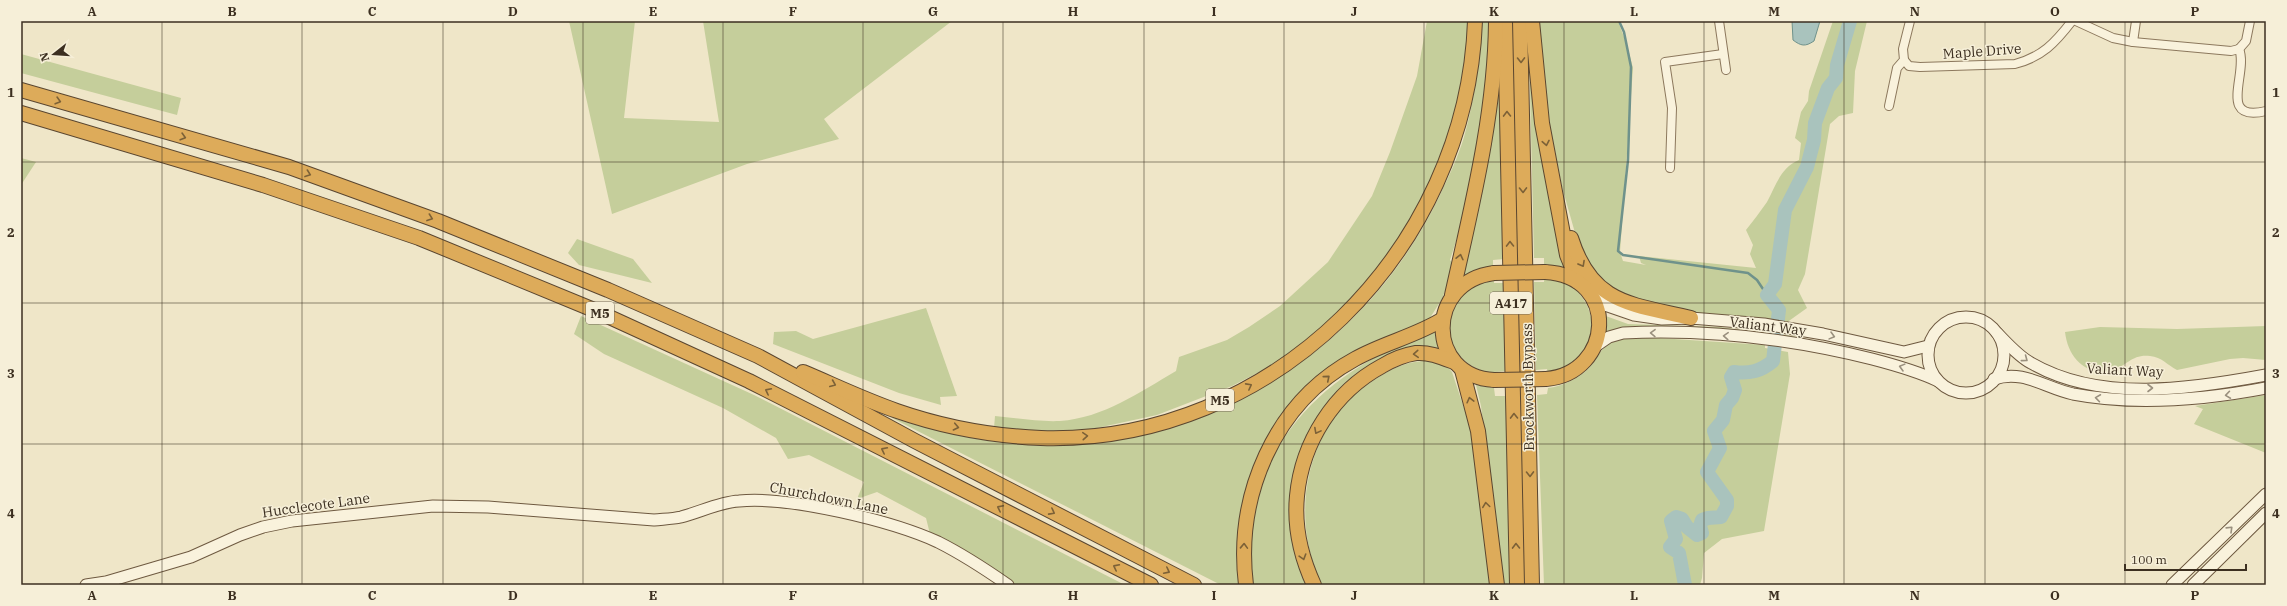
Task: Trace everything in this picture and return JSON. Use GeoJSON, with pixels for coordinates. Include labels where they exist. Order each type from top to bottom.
{"type":"FeatureCollection","features":[{"type":"Feature","properties":{"kind":"highway","name":"M5"},"geometry":{"type":"LineString","coordinates":[[758,356],[790,366],[896,411],[944,424],[1006,435],[1062,437],[1126,430],[1177,417],[1223,399],[1280,368],[1324,335],[1372,287],[1403,245],[1435,189],[1455,138],[1470,78],[1475,21]]}},
{"type":"Feature","properties":{"kind":"highway"},"geometry":{"type":"LineString","coordinates":[[1496,21],[1492,87],[1484,145],[1452,295],[1443,319],[1445,340],[1458,366],[1478,431],[1497,585]]}},
{"type":"Feature","properties":{"kind":"highway","name":"Brockworth Bypass"},"geometry":{"type":"LineString","coordinates":[[1505,21],[1517,585]]}},
{"type":"Feature","properties":{"kind":"highway","name":"Brockworth Bypass"},"geometry":{"type":"LineString","coordinates":[[1520,21],[1532,585]]}},
{"type":"Feature","properties":{"kind":"highway"},"geometry":{"type":"LineString","coordinates":[[1532,21],[1542,123],[1567,256],[1578,282]]}},
{"type":"Feature","properties":{"kind":"highway","name":"M5"},"geometry":{"type":"LineString","coordinates":[[21,90],[288,167],[438,221],[608,290],[758,356],[915,441],[1194,585]]}},
{"type":"Feature","properties":{"kind":"highway","name":"M5"},"geometry":{"type":"LineString","coordinates":[[21,113],[263,185],[420,238],[572,301],[748,381],[1151,585]]}},
{"type":"Feature","properties":{"kind":"highway"},"geometry":{"type":"LineString","coordinates":[[1555,189],[1574,248],[1582,266],[1592,280],[1622,302],[1640,308],[1691,318]]}},
{"type":"Feature","properties":{"kind":"highway"},"geometry":{"type":"LineString","coordinates":[[1314,585],[1301,549],[1297,525],[1297,496],[1306,456],[1322,422],[1353,386],[1374,370],[1392,360],[1408,355],[1422,353],[1458,366],[1480,378],[1494,380],[1546,379],[1562,377],[1574,371],[1583,362],[1593,348],[1599,333],[1597,306],[1591,293],[1578,282],[1566,275],[1545,272],[1494,273],[1474,278],[1452,295]]}},
{"type":"Feature","properties":{"kind":"highway"},"geometry":{"type":"LineString","coordinates":[[1246,585],[1244,567],[1244,538],[1247,512],[1253,486],[1261,464],[1273,440],[1287,419],[1312,390],[1331,374],[1353,359],[1378,347],[1426,328],[1443,319]]}},
{"type":"Feature","properties":{"kind":"highway"},"geometry":{"type":"LineString","coordinates":[[1532,550],[1536,585]]}},
{"type":"Feature","properties":{"kind":"main road","name":"Valiant Way"},"geometry":{"type":"LineString","coordinates":[[1591,293],[1605,305],[1634,315],[1662,319],[1691,318],[1794,328],[1889,350],[1904,352],[1928,346]]}},
{"type":"Feature","properties":{"kind":"main road"},"geometry":{"type":"LineString","coordinates":[[1964,317],[1977,318],[1988,324],[1997,333],[2002,344],[2003,357],[2001,369],[1994,380],[1979,390],[1960,392],[1948,389],[1938,381],[1931,371],[1928,359],[1928,346],[1937,330],[1952,319],[1964,317]]}},
{"type":"Feature","properties":{"kind":"main road","name":"Valiant Way"},"geometry":{"type":"LineString","coordinates":[[1593,348],[1609,337],[1631,333],[1699,334],[1759,339],[1836,350],[1905,368],[1938,381]]}},
{"type":"Feature","properties":{"kind":"main road","name":"Valiant Way"},"geometry":{"type":"LineString","coordinates":[[1997,333],[2029,362],[2049,372],[2088,384],[2137,388],[2171,388],[2215,384],[2266,375]]}},
{"type":"Feature","properties":{"kind":"main road","name":"Valiant Way"},"geometry":{"type":"LineString","coordinates":[[1994,380],[2006,375],[2018,376],[2071,393],[2102,398],[2140,400],[2196,398],[2266,388]]}},
{"type":"Feature","properties":{"kind":"main road"},"geometry":{"type":"LineString","coordinates":[[2172,585],[2266,494]]}},
{"type":"Feature","properties":{"kind":"main road","name":"Churchdown Lane"},"geometry":{"type":"LineString","coordinates":[[488,507],[654,520],[679,518],[738,501],[758,500],[796,504],[900,528],[937,542],[967,558],[1008,585]]}},
{"type":"Feature","properties":{"kind":"main road","name":"Hucclecote Lane"},"geometry":{"type":"LineString","coordinates":[[86,585],[106,582],[191,557],[240,535],[263,527],[292,521],[433,506],[488,507]]}},
{"type":"Feature","properties":{"kind":"main road"},"geometry":{"type":"LineString","coordinates":[[2193,585],[2266,513]]}},
{"type":"Feature","properties":{"kind":"street"},"geometry":{"type":"LineString","coordinates":[[1719,21],[1726,70]]}},
{"type":"Feature","properties":{"kind":"street"},"geometry":{"type":"LineString","coordinates":[[1889,106],[1897,68],[1904,60],[1903,49],[1910,21]]}},
{"type":"Feature","properties":{"kind":"street","name":"Maple Drive"},"geometry":{"type":"LineString","coordinates":[[1904,60],[1909,66],[1920,67],[2015,64],[2043,53],[2055,43],[2072,21]]}},
{"type":"Feature","properties":{"kind":"street"},"geometry":{"type":"LineString","coordinates":[[2076,21],[2114,38],[2133,42],[2231,52],[2239,50],[2246,40],[2250,21]]}},
{"type":"Feature","properties":{"kind":"street"},"geometry":{"type":"LineString","coordinates":[[2133,42],[2136,21]]}},
{"type":"Feature","properties":{"kind":"street"},"geometry":{"type":"LineString","coordinates":[[2239,50],[2242,56],[2242,67],[2236,98],[2239,107],[2247,112],[2266,111]]}},
{"type":"Feature","properties":{"kind":"street"},"geometry":{"type":"LineString","coordinates":[[1670,168],[1672,108],[1665,62],[1724,54]]}},
{"type":"Feature","properties":{"kind":"green space"},"geometry":{"type":"Polygon","coordinates":[[[569,21],[635,21],[624,118],[719,122],[703,21],[952,21],[824,119],[839,139],[747,164],[612,214],[569,21]]]}},
{"type":"Feature","properties":{"kind":"green space"},"geometry":{"type":"Polygon","coordinates":[[[1427,21],[1469,21],[1468,44],[1456,110],[1438,167],[1395,247],[1335,317],[1275,364],[1232,386],[1157,415],[1083,431],[1050,433],[994,428],[995,416],[1060,421],[1091,415],[1121,403],[1176,371],[1179,357],[1227,340],[1280,306],[1328,262],[1372,196],[1390,152],[1417,76],[1427,21]]]}},
{"type":"Feature","properties":{"kind":"green space"},"geometry":{"type":"Polygon","coordinates":[[[1481,21],[1489,21],[1483,112],[1467,202],[1450,260],[1455,266],[1442,299],[1428,321],[1347,357],[1267,440],[1255,464],[1239,523],[1237,552],[1239,585],[1221,585],[890,417],[954,435],[997,442],[1063,445],[1123,439],[1181,424],[1235,402],[1286,372],[1333,337],[1375,295],[1411,247],[1440,195],[1459,152],[1468,123],[1476,79],[1481,21]]]}},
{"type":"Feature","properties":{"kind":"green space"},"geometry":{"type":"Polygon","coordinates":[[[1512,21],[1516,21],[1519,259],[1517,259],[1512,21]]]}},
{"type":"Feature","properties":{"kind":"green space"},"geometry":{"type":"Polygon","coordinates":[[[1539,21],[1618,21],[1627,45],[1633,68],[1620,252],[1623,261],[1646,265],[1641,263],[1639,256],[1756,268],[1750,254],[1753,245],[1746,230],[1767,202],[1783,173],[1793,163],[1799,160],[1801,143],[1795,138],[1801,112],[1808,101],[1809,91],[1833,21],[1867,21],[1855,71],[1853,113],[1839,116],[1830,124],[1805,274],[1798,290],[1807,308],[1786,323],[1732,319],[1650,306],[1605,287],[1581,254],[1562,187],[1549,121],[1539,21]]]}},
{"type":"Feature","properties":{"kind":"green space"},"geometry":{"type":"Polygon","coordinates":[[[1499,43],[1504,259],[1493,260],[1493,266],[1483,268],[1461,277],[1499,43]]]}},
{"type":"Feature","properties":{"kind":"green space"},"geometry":{"type":"Polygon","coordinates":[[[1529,48],[1566,269],[1544,266],[1544,258],[1534,258],[1529,48]]]}},
{"type":"Feature","properties":{"kind":"green space"},"geometry":{"type":"Polygon","coordinates":[[[21,54],[181,98],[177,115],[21,73],[21,54]]]}},
{"type":"Feature","properties":{"kind":"green space"},"geometry":{"type":"Polygon","coordinates":[[[21,158],[36,162],[21,185],[21,158]]]}},
{"type":"Feature","properties":{"kind":"green space"},"geometry":{"type":"Polygon","coordinates":[[[577,239],[633,259],[652,283],[579,265],[568,253],[577,239]]]}},
{"type":"Feature","properties":{"kind":"green space"},"geometry":{"type":"Polygon","coordinates":[[[1544,278],[1568,284],[1579,293],[1590,313],[1592,323],[1590,344],[1585,354],[1574,364],[1548,374],[1547,369],[1536,370],[1534,282],[1544,282],[1544,278]]]}},
{"type":"Feature","properties":{"kind":"green space"},"geometry":{"type":"Polygon","coordinates":[[[1494,281],[1494,283],[1505,283],[1505,371],[1495,372],[1493,374],[1471,365],[1462,358],[1451,341],[1450,330],[1451,319],[1455,307],[1465,292],[1475,285],[1494,281]]]}},
{"type":"Feature","properties":{"kind":"green space"},"geometry":{"type":"Polygon","coordinates":[[[926,308],[957,396],[940,397],[941,405],[899,393],[773,344],[774,332],[796,331],[813,339],[926,308]]]}},
{"type":"Feature","properties":{"kind":"green space"},"geometry":{"type":"Polygon","coordinates":[[[1603,315],[1628,324],[1720,327],[1794,336],[1802,341],[1604,334],[1603,315]]]}},
{"type":"Feature","properties":{"kind":"green space"},"geometry":{"type":"Polygon","coordinates":[[[581,316],[754,395],[1125,585],[1011,585],[930,534],[926,518],[877,492],[857,499],[864,482],[809,455],[788,459],[776,438],[723,408],[604,354],[574,334],[581,316]]]}},
{"type":"Feature","properties":{"kind":"green space"},"geometry":{"type":"Polygon","coordinates":[[[2266,326],[2266,360],[2243,358],[2230,359],[2177,370],[2158,358],[2144,356],[2134,358],[2113,370],[2095,371],[2087,368],[2074,357],[2070,350],[2065,332],[2100,327],[2177,329],[2266,326]]]}},
{"type":"Feature","properties":{"kind":"green space"},"geometry":{"type":"Polygon","coordinates":[[[1436,331],[1440,350],[1423,349],[1343,390],[1296,478],[1311,585],[1252,585],[1249,552],[1252,519],[1260,487],[1272,458],[1289,431],[1309,407],[1333,386],[1359,367],[1388,351],[1436,331]]]}},
{"type":"Feature","properties":{"kind":"green space"},"geometry":{"type":"Polygon","coordinates":[[[1640,337],[1765,345],[1765,348],[1788,352],[1790,374],[1764,531],[1722,539],[1704,553],[1700,585],[1544,585],[1537,395],[1547,394],[1548,388],[1567,383],[1580,376],[1590,367],[1602,349],[1615,340],[1640,337]]]}},
{"type":"Feature","properties":{"kind":"green space"},"geometry":{"type":"Polygon","coordinates":[[[1426,357],[1446,365],[1452,372],[1471,429],[1492,585],[1322,585],[1312,558],[1306,530],[1305,502],[1309,474],[1318,447],[1331,422],[1349,400],[1371,382],[1396,367],[1424,361],[1426,357]]]}},
{"type":"Feature","properties":{"kind":"green space"},"geometry":{"type":"Polygon","coordinates":[[[1476,385],[1494,388],[1495,396],[1507,396],[1512,585],[1503,585],[1481,406],[1476,385]]]}},
{"type":"Feature","properties":{"kind":"green space"},"geometry":{"type":"Polygon","coordinates":[[[1520,395],[1523,395],[1528,585],[1524,585],[1520,395]]]}},
{"type":"Feature","properties":{"kind":"green space"},"geometry":{"type":"Polygon","coordinates":[[[2266,395],[2266,453],[2194,424],[2203,409],[2195,406],[2266,395]]]}},
{"type":"Feature","properties":{"kind":"water"},"geometry":{"type":"Polygon","coordinates":[[[1792,21],[1820,21],[1814,41],[1803,45],[1798,44],[1793,40],[1792,21]]]}},
{"type":"Feature","properties":{"kind":"waterway"},"geometry":{"type":"LineString","coordinates":[[1619,21],[1624,32],[1631,67],[1628,160],[1618,251],[1623,255],[1748,273],[1757,280],[1767,295]]}},
{"type":"Feature","properties":{"kind":"waterway"},"geometry":{"type":"LineString","coordinates":[[1685,585],[1679,553],[1670,547],[1676,539],[1671,521],[1676,517],[1682,519],[1687,527],[1697,535],[1702,533],[1700,526],[1702,520],[1721,517],[1727,506],[1727,500],[1707,472],[1720,448],[1714,431],[1723,420],[1726,405],[1732,398],[1735,390],[1731,377],[1734,372],[1745,373],[1755,371],[1773,361],[1779,310],[1767,295],[1775,284],[1785,210],[1807,167],[1814,140],[1815,123],[1828,88],[1836,78],[1837,65],[1850,21]]}}]}
